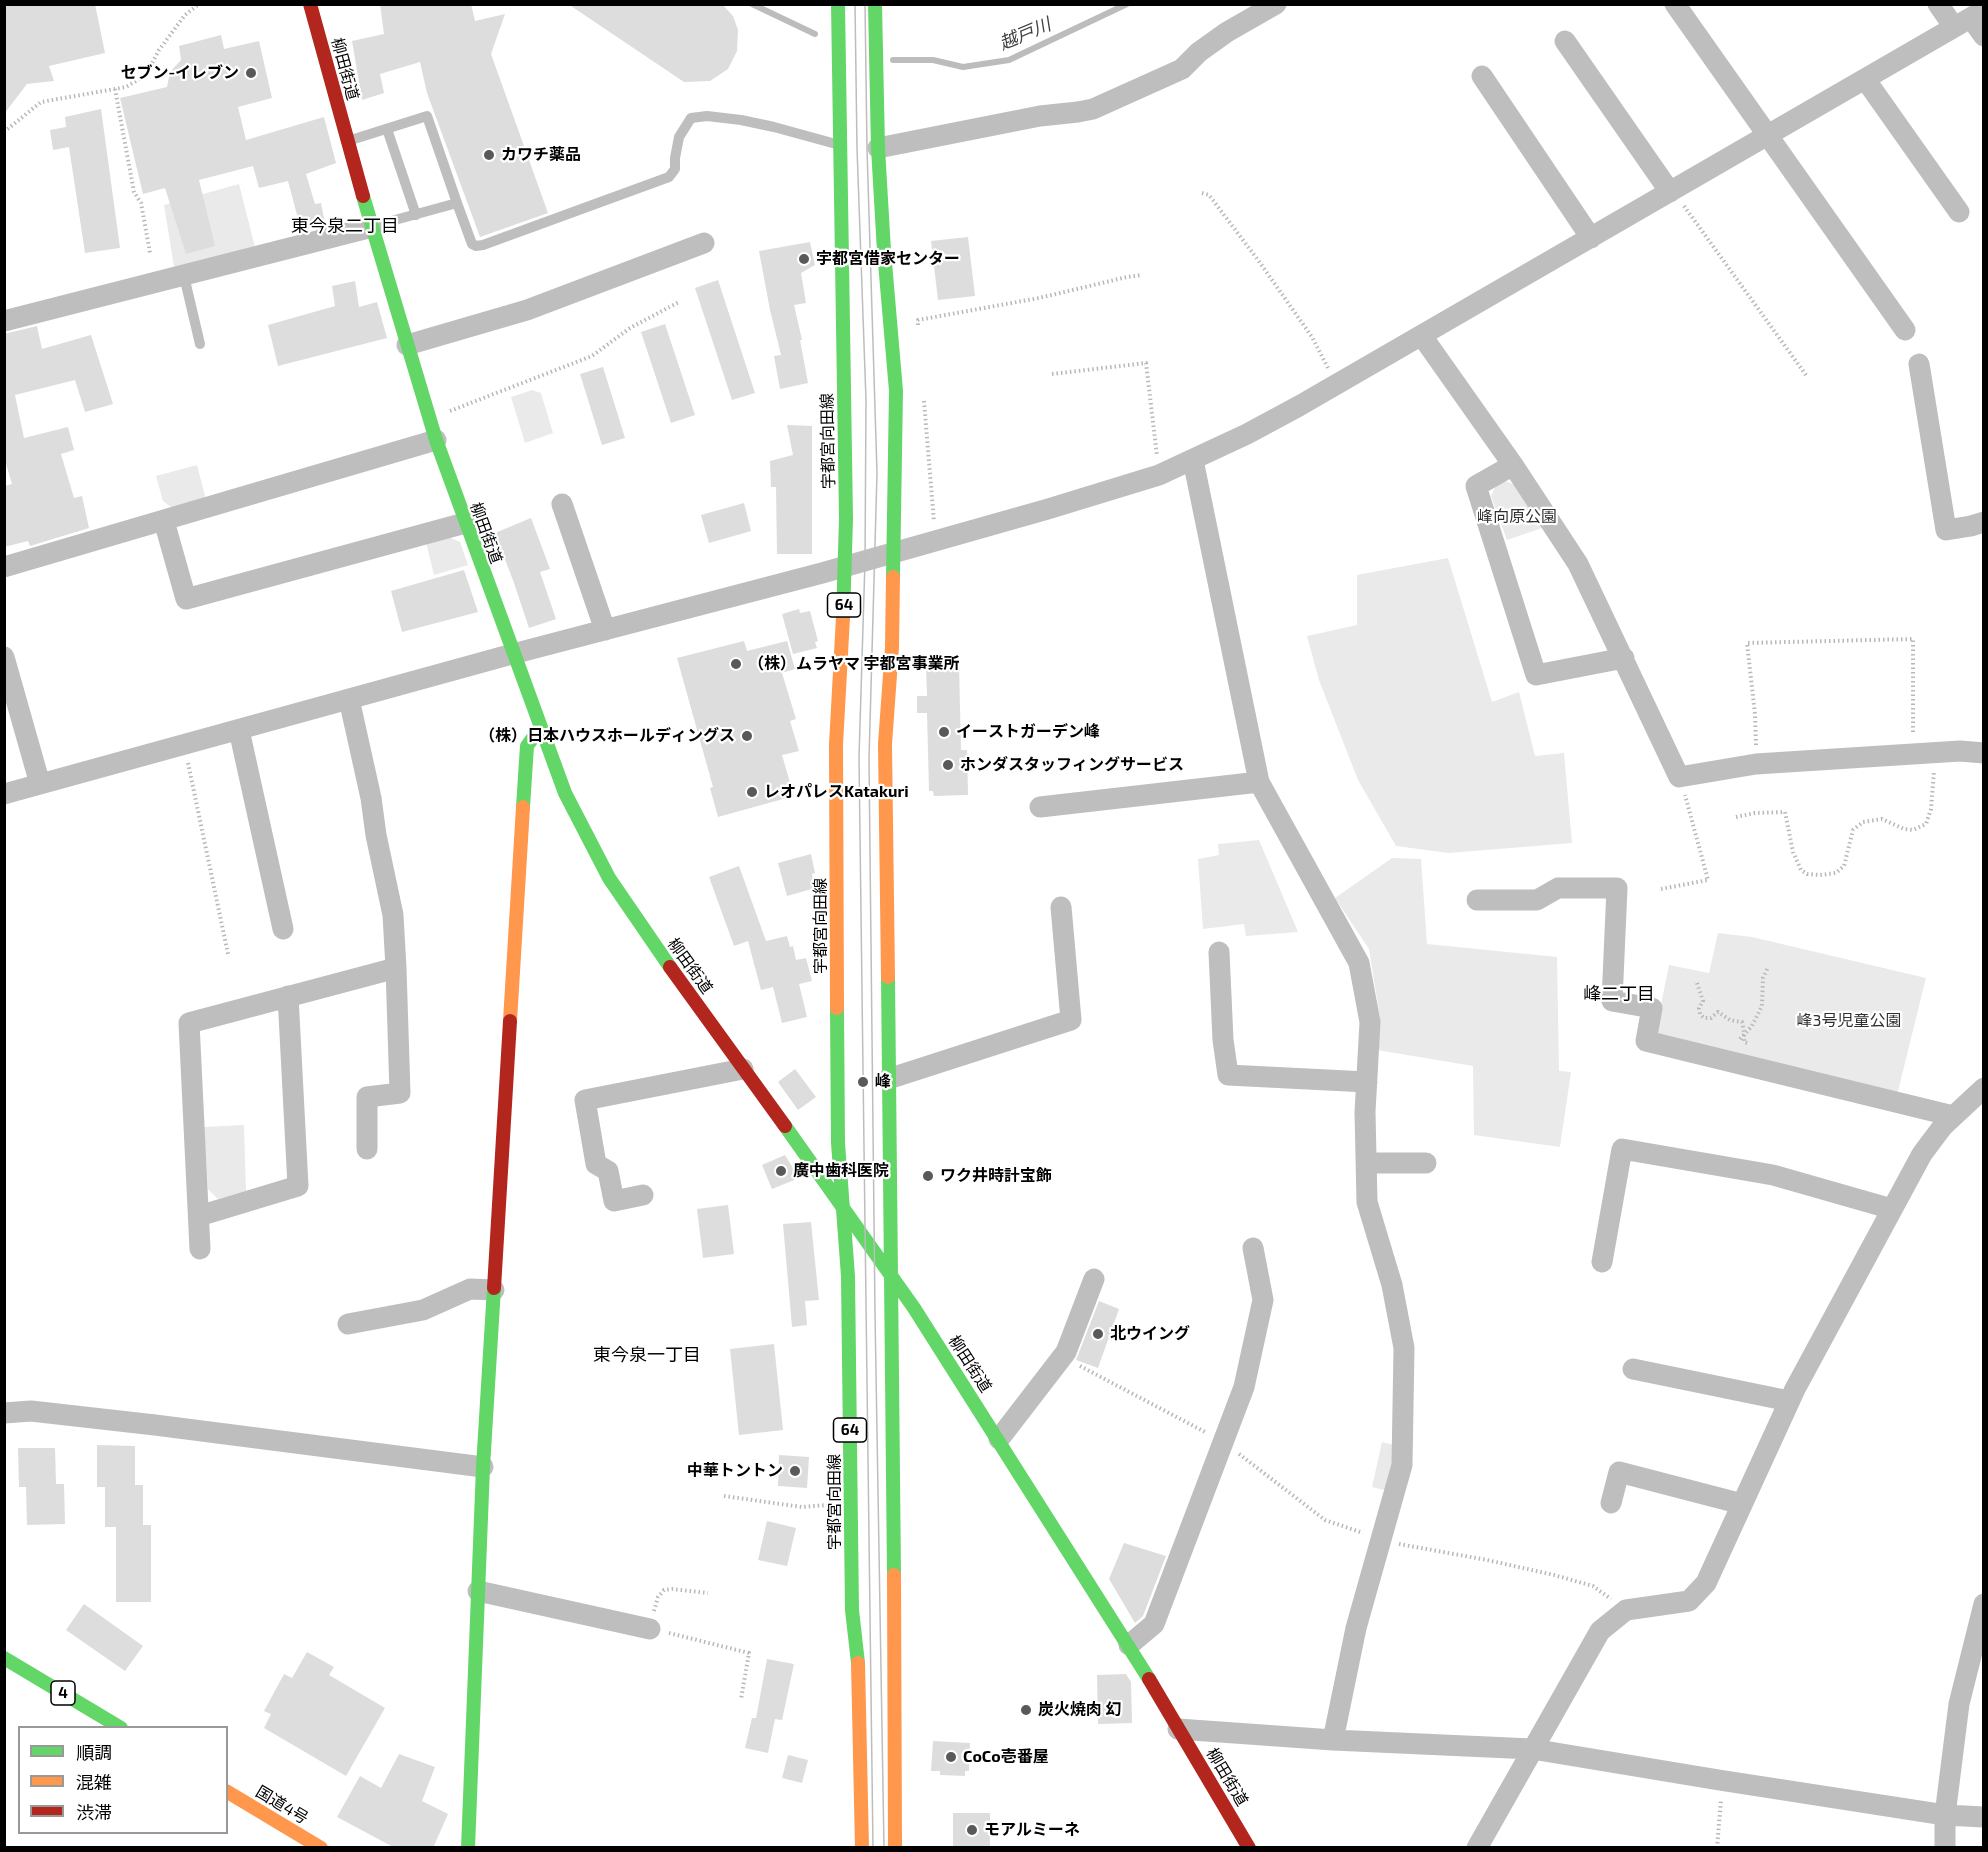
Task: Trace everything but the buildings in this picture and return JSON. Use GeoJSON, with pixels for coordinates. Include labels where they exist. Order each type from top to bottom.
{"type":"FeatureCollection","features":[{"type":"Feature","properties":{"kind":"main road","name":"柳田街道"},"geometry":{"type":"LineString","coordinates":[[310,4],[372,227],[436,440],[512,655],[565,794],[609,878],[644,931],[914,1308],[1129,1645],[1249,1848]]}},
{"type":"Feature","properties":{"kind":"main road","name":"宇都宮向田線"},"geometry":{"type":"LineString","coordinates":[[838,4],[846,566],[836,745],[838,1143],[848,1276],[852,1610],[858,1654],[862,1848]]}},
{"type":"Feature","properties":{"kind":"main road"},"geometry":{"type":"LineString","coordinates":[[875,4],[878,148],[896,390],[895,552],[892,647],[885,744],[895,1601],[895,1848]]}},
{"type":"Feature","properties":{"kind":"main road"},"geometry":{"type":"LineString","coordinates":[[468,1848],[483,1467],[527,746],[540,728]]}},
{"type":"Feature","properties":{"kind":"main road"},"geometry":{"type":"LineString","coordinates":[[895,1601],[909,1705]]}},
{"type":"Feature","properties":{"kind":"main road"},"geometry":{"type":"LineString","coordinates":[[844,1673],[858,1654]]}},
{"type":"Feature","properties":{"kind":"main road","name":"4"},"geometry":{"type":"LineString","coordinates":[[4,1658],[118,1726]]}},
{"type":"Feature","properties":{"kind":"main road","name":"国道4号"},"geometry":{"type":"LineString","coordinates":[[228,1792],[321,1848]]}},
{"type":"Feature","properties":{"kind":"street"},"geometry":{"type":"LineString","coordinates":[[878,148],[1040,116],[1093,108],[1182,69],[1199,52],[1276,4]]}},
{"type":"Feature","properties":{"kind":"street"},"geometry":{"type":"LineString","coordinates":[[1675,4],[1905,330]]}},
{"type":"Feature","properties":{"kind":"street"},"geometry":{"type":"LineString","coordinates":[[1938,4],[1969,18],[1983,36]]}},
{"type":"Feature","properties":{"kind":"street"},"geometry":{"type":"LineString","coordinates":[[4,794],[846,566],[1159,475],[1247,434],[1337,384],[1969,18]]}},
{"type":"Feature","properties":{"kind":"street"},"geometry":{"type":"LineString","coordinates":[[1565,41],[1671,191]]}},
{"type":"Feature","properties":{"kind":"street"},"geometry":{"type":"LineString","coordinates":[[1482,76],[1591,238]]}},
{"type":"Feature","properties":{"kind":"street"},"geometry":{"type":"LineString","coordinates":[[1865,79],[1959,212]]}},
{"type":"Feature","properties":{"kind":"street"},"geometry":{"type":"LineString","coordinates":[[4,321],[372,227]]}},
{"type":"Feature","properties":{"kind":"street"},"geometry":{"type":"LineString","coordinates":[[407,345],[527,310],[704,243]]}},
{"type":"Feature","properties":{"kind":"street"},"geometry":{"type":"LineString","coordinates":[[1422,336],[1513,465],[1578,564],[1680,777],[1756,764],[1935,752],[1983,753]]}},
{"type":"Feature","properties":{"kind":"street"},"geometry":{"type":"LineString","coordinates":[[1919,364],[1947,530],[1983,522]]}},
{"type":"Feature","properties":{"kind":"street"},"geometry":{"type":"LineString","coordinates":[[4,567],[436,440]]}},
{"type":"Feature","properties":{"kind":"street"},"geometry":{"type":"LineString","coordinates":[[1193,460],[1259,782],[1359,963],[1370,1022],[1365,1112],[1367,1202],[1392,1285],[1404,1348],[1402,1465],[1356,1629],[1333,1740]]}},
{"type":"Feature","properties":{"kind":"street"},"geometry":{"type":"LineString","coordinates":[[1513,465],[1476,486],[1536,675],[1624,658]]}},
{"type":"Feature","properties":{"kind":"street"},"geometry":{"type":"LineString","coordinates":[[562,504],[605,630]]}},
{"type":"Feature","properties":{"kind":"street"},"geometry":{"type":"LineString","coordinates":[[164,521],[186,599],[465,523]]}},
{"type":"Feature","properties":{"kind":"street"},"geometry":{"type":"LineString","coordinates":[[4,657],[9,687],[40,784]]}},
{"type":"Feature","properties":{"kind":"street"},"geometry":{"type":"LineString","coordinates":[[349,699],[393,915],[396,968],[400,1093],[367,1097],[367,1149]]}},
{"type":"Feature","properties":{"kind":"street"},"geometry":{"type":"LineString","coordinates":[[239,730],[284,929]]}},
{"type":"Feature","properties":{"kind":"street"},"geometry":{"type":"LineString","coordinates":[[1040,807],[1259,782]]}},
{"type":"Feature","properties":{"kind":"street"},"geometry":{"type":"LineString","coordinates":[[1478,900],[1537,900],[1558,888],[1617,888],[1612,1001],[1652,1008],[1646,1041],[1953,1116]]}},
{"type":"Feature","properties":{"kind":"street"},"geometry":{"type":"LineString","coordinates":[[888,1080],[1071,1020],[1061,907]]}},
{"type":"Feature","properties":{"kind":"street"},"geometry":{"type":"LineString","coordinates":[[1219,952],[1222,1040],[1228,1075],[1367,1082]]}},
{"type":"Feature","properties":{"kind":"street"},"geometry":{"type":"LineString","coordinates":[[200,1249],[189,1023],[396,968]]}},
{"type":"Feature","properties":{"kind":"street"},"geometry":{"type":"LineString","coordinates":[[199,1216],[298,1186],[288,996]]}},
{"type":"Feature","properties":{"kind":"street"},"geometry":{"type":"LineString","coordinates":[[643,1195],[614,1201],[608,1171],[596,1164],[585,1100],[743,1069]]}},
{"type":"Feature","properties":{"kind":"street"},"geometry":{"type":"LineString","coordinates":[[1477,1848],[1600,1631],[1626,1610],[1689,1601],[1706,1583],[1789,1401],[1922,1154],[1943,1126],[1983,1088]]}},
{"type":"Feature","properties":{"kind":"street"},"geometry":{"type":"LineString","coordinates":[[1602,1262],[1622,1149],[1773,1175],[1892,1209]]}},
{"type":"Feature","properties":{"kind":"street"},"geometry":{"type":"LineString","coordinates":[[1366,1163],[1426,1163]]}},
{"type":"Feature","properties":{"kind":"street"},"geometry":{"type":"LineString","coordinates":[[1129,1645],[1154,1624],[1244,1388],[1263,1300],[1253,1248]]}},
{"type":"Feature","properties":{"kind":"street"},"geometry":{"type":"LineString","coordinates":[[999,1439],[1063,1357],[1095,1279]]}},
{"type":"Feature","properties":{"kind":"street"},"geometry":{"type":"LineString","coordinates":[[348,1324],[423,1310],[470,1289],[494,1290]]}},
{"type":"Feature","properties":{"kind":"street"},"geometry":{"type":"LineString","coordinates":[[1633,1369],[1789,1401]]}},
{"type":"Feature","properties":{"kind":"street"},"geometry":{"type":"LineString","coordinates":[[4,1413],[31,1411],[483,1467]]}},
{"type":"Feature","properties":{"kind":"street"},"geometry":{"type":"LineString","coordinates":[[1611,1503],[1619,1472],[1742,1504]]}},
{"type":"Feature","properties":{"kind":"street"},"geometry":{"type":"LineString","coordinates":[[478,1591],[650,1629]]}},
{"type":"Feature","properties":{"kind":"street"},"geometry":{"type":"LineString","coordinates":[[1945,1848],[1945,1815],[1959,1704],[1983,1605]]}},
{"type":"Feature","properties":{"kind":"street"},"geometry":{"type":"LineString","coordinates":[[1178,1729],[1333,1740],[1532,1749],[1945,1815],[1983,1817]]}},
{"type":"Feature","properties":{"kind":"lane"},"geometry":{"type":"LineString","coordinates":[[348,141],[427,116],[472,244],[476,246],[673,174],[679,137],[691,118],[707,116],[741,120],[840,145]]}},
{"type":"Feature","properties":{"kind":"lane"},"geometry":{"type":"LineString","coordinates":[[387,129],[416,215]]}},
{"type":"Feature","properties":{"kind":"lane"},"geometry":{"type":"LineString","coordinates":[[372,227],[457,203]]}},
{"type":"Feature","properties":{"kind":"lane"},"geometry":{"type":"LineString","coordinates":[[184,276],[200,344]]}},
{"type":"Feature","properties":{"kind":"path"},"geometry":{"type":"LineString","coordinates":[[4,132],[41,102],[126,87],[146,75],[159,50],[185,15],[199,4]]}},
{"type":"Feature","properties":{"kind":"path"},"geometry":{"type":"LineString","coordinates":[[116,89],[134,192],[141,203],[150,253]]}},
{"type":"Feature","properties":{"kind":"path"},"geometry":{"type":"LineString","coordinates":[[1671,191],[1806,375]]}},
{"type":"Feature","properties":{"kind":"path"},"geometry":{"type":"LineString","coordinates":[[1202,193],[1209,195],[1258,260],[1312,337],[1337,384]]}},
{"type":"Feature","properties":{"kind":"path"},"geometry":{"type":"LineString","coordinates":[[919,332],[918,320],[1039,298],[1142,275]]}},
{"type":"Feature","properties":{"kind":"path"},"geometry":{"type":"LineString","coordinates":[[430,419],[592,356],[630,328],[680,302]]}},
{"type":"Feature","properties":{"kind":"path"},"geometry":{"type":"LineString","coordinates":[[1052,375],[1146,363],[1159,475]]}},
{"type":"Feature","properties":{"kind":"path"},"geometry":{"type":"LineString","coordinates":[[923,390],[935,541]]}},
{"type":"Feature","properties":{"kind":"path"},"geometry":{"type":"LineString","coordinates":[[1756,764],[1755,714],[1747,644],[1913,639],[1913,754]]}},
{"type":"Feature","properties":{"kind":"path"},"geometry":{"type":"LineString","coordinates":[[184,745],[228,954]]}},
{"type":"Feature","properties":{"kind":"path"},"geometry":{"type":"LineString","coordinates":[[1736,817],[1755,813],[1785,812],[1793,852],[1801,870],[1808,874],[1836,873],[1844,866],[1853,830],[1863,822],[1882,819],[1904,829],[1913,830],[1926,824],[1931,809],[1935,752]]}},
{"type":"Feature","properties":{"kind":"path"},"geometry":{"type":"LineString","coordinates":[[1661,889],[1708,880],[1680,777]]}},
{"type":"Feature","properties":{"kind":"path"},"geometry":{"type":"LineString","coordinates":[[1740,1039],[1744,1032],[1752,1026],[1762,1006],[1764,971],[1768,967]]}},
{"type":"Feature","properties":{"kind":"path"},"geometry":{"type":"LineString","coordinates":[[1697,983],[1703,1001],[1699,1008],[1704,1018],[1711,1018],[1718,1012],[1730,1020],[1742,1022],[1743,1042],[1761,1046],[1755,1068]]}},
{"type":"Feature","properties":{"kind":"path"},"geometry":{"type":"LineString","coordinates":[[1063,1357],[1224,1442],[1325,1520],[1406,1546],[1487,1560],[1593,1586],[1626,1610]]}},
{"type":"Feature","properties":{"kind":"path"},"geometry":{"type":"LineString","coordinates":[[724,1496],[802,1507],[851,1503]]}},
{"type":"Feature","properties":{"kind":"path"},"geometry":{"type":"LineString","coordinates":[[708,1593],[664,1590],[658,1597],[650,1629],[749,1653],[741,1699]]}},
{"type":"Feature","properties":{"kind":"path"},"geometry":{"type":"LineString","coordinates":[[1716,1848],[1723,1781]]}},
{"type":"Feature","properties":{"kind":"green space"},"geometry":{"type":"Polygon","coordinates":[[[239,184],[255,247],[174,267],[164,205],[239,184]]]}},
{"type":"Feature","properties":{"kind":"green space"},"geometry":{"type":"Polygon","coordinates":[[[532,390],[541,393],[553,433],[525,443],[511,397],[532,390]]]}},
{"type":"Feature","properties":{"kind":"green space"},"geometry":{"type":"Polygon","coordinates":[[[197,465],[206,500],[174,509],[163,501],[156,476],[197,465]]]}},
{"type":"Feature","properties":{"kind":"green space","name":"峰向原公園"},"geometry":{"type":"Polygon","coordinates":[[[1505,481],[1518,486],[1545,527],[1507,540],[1491,496],[1495,487],[1505,481]]]}},
{"type":"Feature","properties":{"kind":"green space"},"geometry":{"type":"Polygon","coordinates":[[[446,536],[460,542],[468,565],[434,575],[426,542],[446,536]]]}},
{"type":"Feature","properties":{"kind":"green space"},"geometry":{"type":"Polygon","coordinates":[[[1448,558],[1492,702],[1519,692],[1535,756],[1564,753],[1572,843],[1449,853],[1396,846],[1358,780],[1319,680],[1307,636],[1357,625],[1357,575],[1448,558]]]}},
{"type":"Feature","properties":{"kind":"green space"},"geometry":{"type":"Polygon","coordinates":[[[1259,840],[1298,932],[1246,936],[1244,924],[1203,929],[1198,859],[1219,855],[1218,844],[1259,840]]]}},
{"type":"Feature","properties":{"kind":"green space"},"geometry":{"type":"Polygon","coordinates":[[[1392,858],[1421,859],[1427,944],[1557,957],[1559,1071],[1571,1072],[1560,1147],[1474,1135],[1473,1066],[1377,1050],[1380,1018],[1369,949],[1335,898],[1392,858]]]}},
{"type":"Feature","properties":{"kind":"green space","name":"峰3号児童公園"},"geometry":{"type":"Polygon","coordinates":[[[1718,933],[1752,937],[1926,978],[1897,1095],[1655,1034],[1669,965],[1709,973],[1718,933]]]}},
{"type":"Feature","properties":{"kind":"green space"},"geometry":{"type":"Polygon","coordinates":[[[244,1125],[246,1191],[218,1199],[208,1189],[204,1127],[244,1125]]]}},
{"type":"Feature","properties":{"kind":"green space"},"geometry":{"type":"Polygon","coordinates":[[[1382,1442],[1397,1446],[1388,1491],[1372,1487],[1382,1442]]]}},
{"type":"Feature","properties":{"kind":"waterway","name":"越戸川"},"geometry":{"type":"LineString","coordinates":[[752,4],[815,34]]}},
{"type":"Feature","properties":{"kind":"waterway","name":"越戸川"},"geometry":{"type":"LineString","coordinates":[[893,60],[933,60],[963,67],[1009,60],[1127,4]]}},
{"type":"Feature","properties":{"kind":"tram line"},"geometry":{"type":"LineString","coordinates":[[855,4],[857,148],[866,400],[865,561],[859,757],[873,1848]]}},
{"type":"Feature","properties":{"kind":"tram line"},"geometry":{"type":"LineString","coordinates":[[865,4],[877,473],[869,759],[884,1848]]}},
{"type":"Feature","properties":{"kind":"traffic: fast"},"geometry":{"type":"LineString","coordinates":[[838,4],[846,519],[843,617]]}},
{"type":"Feature","properties":{"kind":"traffic: fast"},"geometry":{"type":"LineString","coordinates":[[875,4],[878,148],[896,391],[893,577]]}},
{"type":"Feature","properties":{"kind":"traffic: fast"},"geometry":{"type":"LineString","coordinates":[[363,196],[436,440],[565,793],[609,878],[670,967]]}},
{"type":"Feature","properties":{"kind":"traffic: fast"},"geometry":{"type":"LineString","coordinates":[[523,807],[527,746],[540,728]]}},
{"type":"Feature","properties":{"kind":"traffic: fast"},"geometry":{"type":"LineString","coordinates":[[888,977],[894,1575]]}},
{"type":"Feature","properties":{"kind":"traffic: fast"},"geometry":{"type":"LineString","coordinates":[[837,1008],[838,1143],[848,1276],[852,1610],[858,1663]]}},
{"type":"Feature","properties":{"kind":"traffic: fast"},"geometry":{"type":"LineString","coordinates":[[785,1126],[914,1308],[1149,1679]]}},
{"type":"Feature","properties":{"kind":"traffic: fast"},"geometry":{"type":"LineString","coordinates":[[468,1848],[483,1467],[494,1288]]}},
{"type":"Feature","properties":{"kind":"traffic: fast"},"geometry":{"type":"LineString","coordinates":[[4,1658],[118,1726]]}},
{"type":"Feature","properties":{"kind":"traffic: slow"},"geometry":{"type":"LineString","coordinates":[[888,977],[885,744],[892,647],[893,577]]}},
{"type":"Feature","properties":{"kind":"traffic: slow"},"geometry":{"type":"LineString","coordinates":[[837,1008],[836,745],[843,617]]}},
{"type":"Feature","properties":{"kind":"traffic: slow"},"geometry":{"type":"LineString","coordinates":[[510,1021],[523,807]]}},
{"type":"Feature","properties":{"kind":"traffic: slow"},"geometry":{"type":"LineString","coordinates":[[894,1575],[895,1848]]}},
{"type":"Feature","properties":{"kind":"traffic: slow"},"geometry":{"type":"LineString","coordinates":[[858,1663],[862,1848]]}},
{"type":"Feature","properties":{"kind":"traffic: slow"},"geometry":{"type":"LineString","coordinates":[[228,1792],[321,1848]]}},
{"type":"Feature","properties":{"kind":"traffic: jam"},"geometry":{"type":"LineString","coordinates":[[310,4],[363,196]]}},
{"type":"Feature","properties":{"kind":"traffic: jam"},"geometry":{"type":"LineString","coordinates":[[670,967],[785,1126]]}},
{"type":"Feature","properties":{"kind":"traffic: jam"},"geometry":{"type":"LineString","coordinates":[[494,1288],[510,1021]]}},
{"type":"Feature","properties":{"kind":"traffic: jam"},"geometry":{"type":"LineString","coordinates":[[1149,1679],[1249,1848]]}},
{"type":"Feature","properties":{"kind":"place","name":"セブン-イレブン"},"geometry":{"type":"Point","coordinates":[251,73]}},
{"type":"Feature","properties":{"kind":"place","name":"カワチ薬品"},"geometry":{"type":"Point","coordinates":[489,155]}},
{"type":"Feature","properties":{"kind":"place","name":"宇都宮借家センター"},"geometry":{"type":"Point","coordinates":[804,259]}},
{"type":"Feature","properties":{"kind":"place","name":"（株）ムラヤマ 宇都宮事業所"},"geometry":{"type":"Point","coordinates":[736,664]}},
{"type":"Feature","properties":{"kind":"place","name":"イーストガーデン峰"},"geometry":{"type":"Point","coordinates":[944,732]}},
{"type":"Feature","properties":{"kind":"place","name":"（株）日本ハウスホールディングス"},"geometry":{"type":"Point","coordinates":[747,736]}},
{"type":"Feature","properties":{"kind":"place","name":"ホンダスタッフィングサービス"},"geometry":{"type":"Point","coordinates":[948,765]}},
{"type":"Feature","properties":{"kind":"place","name":"レオパレスKatakuri"},"geometry":{"type":"Point","coordinates":[752,792]}},
{"type":"Feature","properties":{"kind":"place","name":"峰"},"geometry":{"type":"Point","coordinates":[863,1082]}},
{"type":"Feature","properties":{"kind":"place","name":"廣中歯科医院"},"geometry":{"type":"Point","coordinates":[781,1171]}},
{"type":"Feature","properties":{"kind":"place","name":"ワク井時計宝飾"},"geometry":{"type":"Point","coordinates":[928,1176]}},
{"type":"Feature","properties":{"kind":"place","name":"北ウイング"},"geometry":{"type":"Point","coordinates":[1098,1334]}},
{"type":"Feature","properties":{"kind":"place","name":"中華トントン"},"geometry":{"type":"Point","coordinates":[795,1471]}},
{"type":"Feature","properties":{"kind":"place","name":"炭火焼肉 幻"},"geometry":{"type":"Point","coordinates":[1026,1710]}},
{"type":"Feature","properties":{"kind":"place","name":"CoCo壱番屋"},"geometry":{"type":"Point","coordinates":[951,1757]}},
{"type":"Feature","properties":{"kind":"place","name":"モアルミーネ"},"geometry":{"type":"Point","coordinates":[972,1830]}},
{"type":"Feature","properties":{"kind":"district","name":"東今泉二丁目"},"geometry":{"type":"Point","coordinates":[345,226]}},
{"type":"Feature","properties":{"kind":"district","name":"峰二丁目"},"geometry":{"type":"Point","coordinates":[1619,994]}},
{"type":"Feature","properties":{"kind":"district","name":"東今泉一丁目"},"geometry":{"type":"Point","coordinates":[647,1355]}}]}
